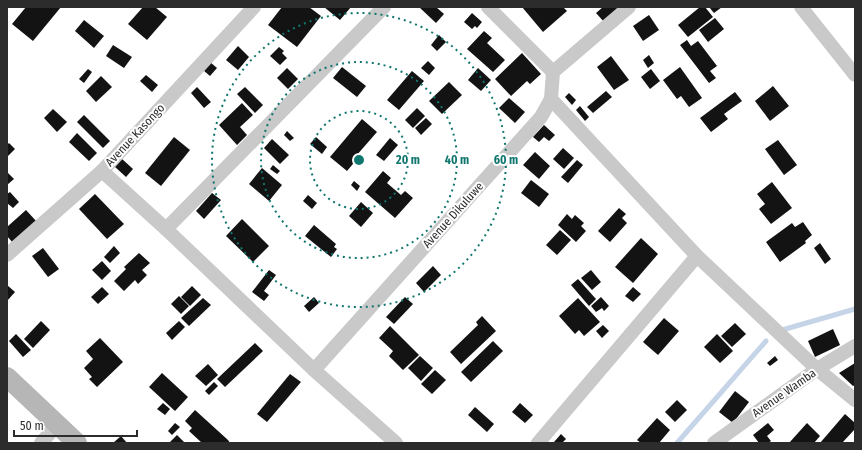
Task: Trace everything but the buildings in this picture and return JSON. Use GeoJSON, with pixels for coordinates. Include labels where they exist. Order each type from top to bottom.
{"type":"FeatureCollection","features":[{"type":"Feature","properties":{"kind":"main road"},"geometry":{"type":"LineString","coordinates":[[7,377],[77,443]]}},
{"type":"Feature","properties":{"kind":"street","name":"Avenue Kasongo"},"geometry":{"type":"LineString","coordinates":[[7,255],[102,171],[254,7]]}},
{"type":"Feature","properties":{"kind":"street"},"geometry":{"type":"LineString","coordinates":[[166,229],[384,7]]}},
{"type":"Feature","properties":{"kind":"street"},"geometry":{"type":"LineString","coordinates":[[488,7],[553,72],[629,7]]}},
{"type":"Feature","properties":{"kind":"street"},"geometry":{"type":"LineString","coordinates":[[801,7],[855,75]]}},
{"type":"Feature","properties":{"kind":"street","name":"Avenue Dikuluwe"},"geometry":{"type":"LineString","coordinates":[[314,370],[541,117],[551,99],[553,72]]}},
{"type":"Feature","properties":{"kind":"street"},"geometry":{"type":"LineString","coordinates":[[551,99],[697,256],[817,369],[855,400]]}},
{"type":"Feature","properties":{"kind":"street"},"geometry":{"type":"LineString","coordinates":[[102,171],[166,229],[314,370],[396,443]]}},
{"type":"Feature","properties":{"kind":"street"},"geometry":{"type":"LineString","coordinates":[[542,441],[697,256]]}},
{"type":"Feature","properties":{"kind":"street","name":"Avenue Wamba"},"geometry":{"type":"LineString","coordinates":[[714,443],[817,369],[855,346]]}},
{"type":"Feature","properties":{"kind":"street"},"geometry":{"type":"LineString","coordinates":[[41,443],[57,425]]}},
{"type":"Feature","properties":{"kind":"waterway"},"geometry":{"type":"LineString","coordinates":[[782,330],[855,309]]}},
{"type":"Feature","properties":{"kind":"waterway"},"geometry":{"type":"LineString","coordinates":[[677,443],[766,341]]}}]}
